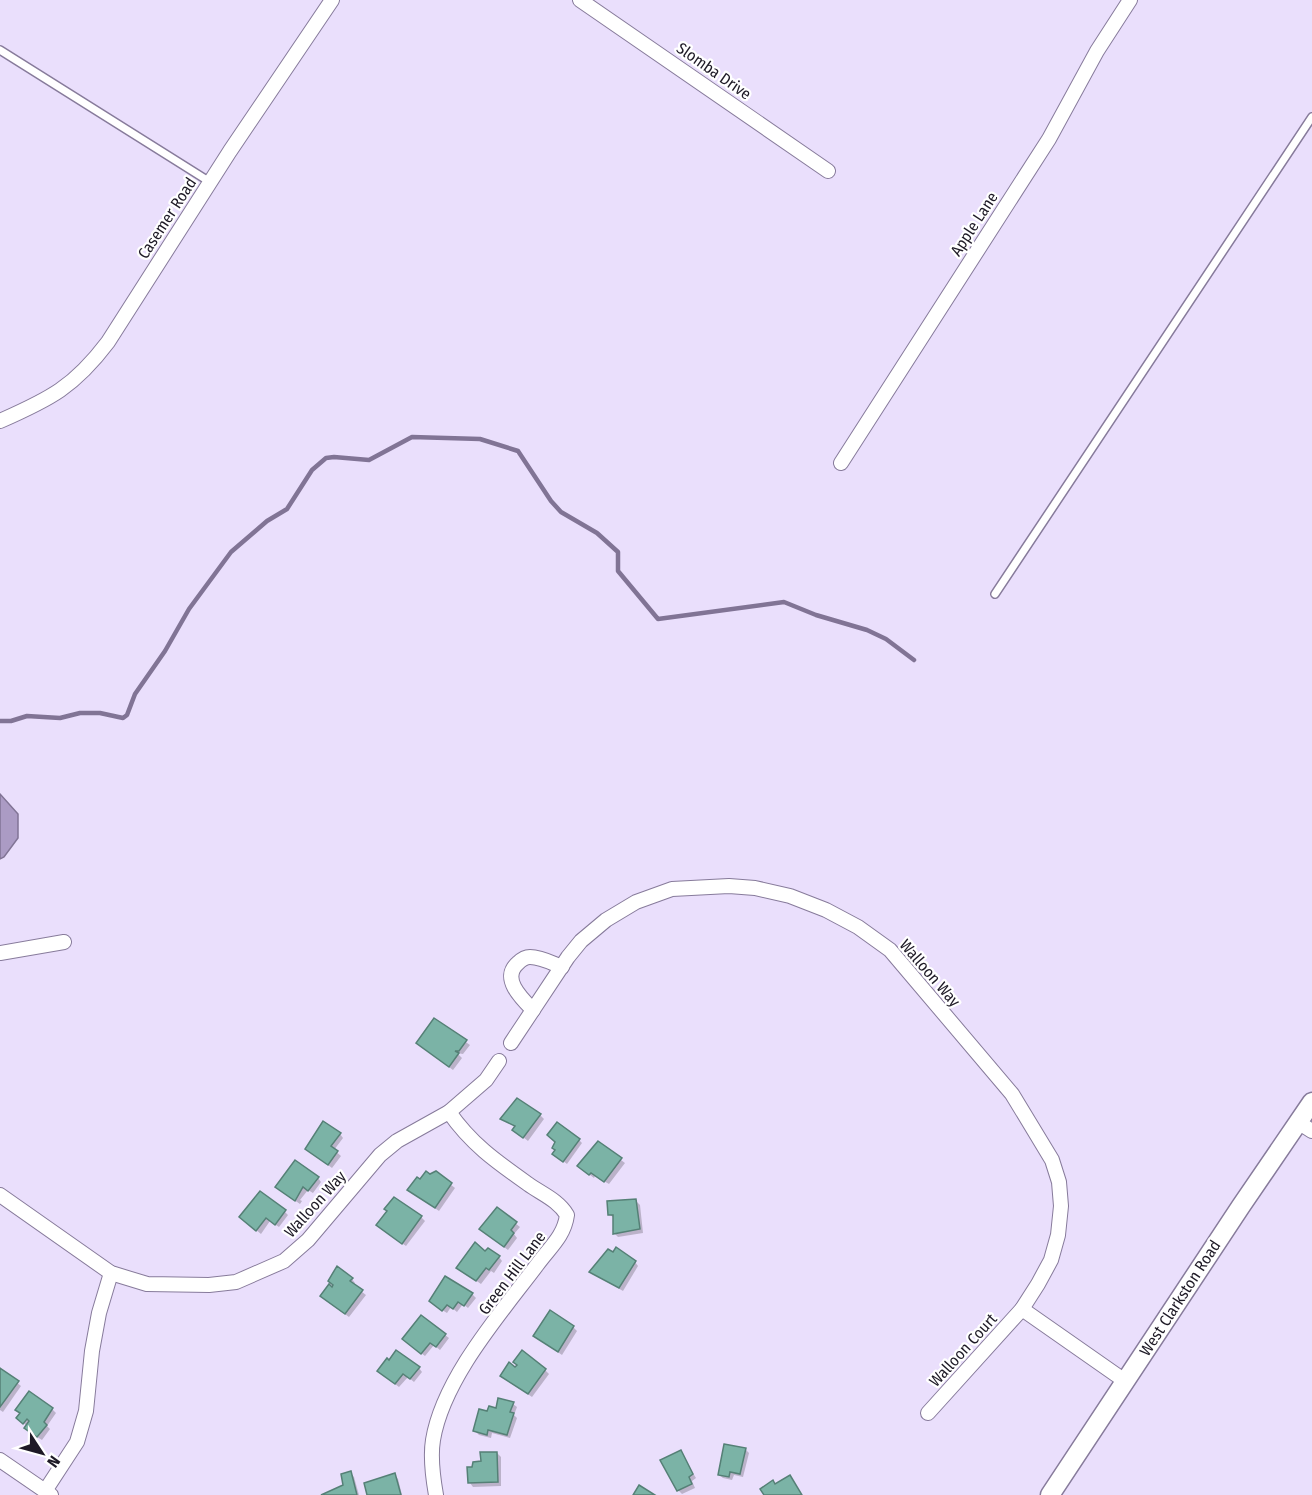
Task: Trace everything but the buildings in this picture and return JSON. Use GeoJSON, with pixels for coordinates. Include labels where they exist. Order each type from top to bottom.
{"type":"FeatureCollection","features":[{"type":"Feature","properties":{"kind":"main road","name":"West Clarkston Road"},"geometry":{"type":"LineString","coordinates":[[1050,1495],[1125,1381],[1305,1126],[1312,1102]]}},
{"type":"Feature","properties":{"kind":"street","name":"Casemer Road"},"geometry":{"type":"LineString","coordinates":[[0,421],[45,401],[67,386],[92,363],[332,0]]}},
{"type":"Feature","properties":{"kind":"street","name":"Slomba Drive"},"geometry":{"type":"LineString","coordinates":[[580,0],[828,171]]}},
{"type":"Feature","properties":{"kind":"street","name":"Apple Lane"},"geometry":{"type":"LineString","coordinates":[[840,463],[1049,139],[1097,51],[1130,0]]}},
{"type":"Feature","properties":{"kind":"street","name":"Walloon Way"},"geometry":{"type":"LineString","coordinates":[[512,1043],[581,941],[606,920],[636,902],[672,890],[701,886],[755,888],[790,896],[826,910],[858,927],[890,950],[1012,1094],[1053,1160],[1059,1182],[1058,1235],[1051,1260],[1022,1309]]}},
{"type":"Feature","properties":{"kind":"street"},"geometry":{"type":"LineString","coordinates":[[0,953],[64,942]]}},
{"type":"Feature","properties":{"kind":"street"},"geometry":{"type":"LineString","coordinates":[[533,1010],[512,985],[511,975],[516,964],[527,957],[539,958],[562,967]]}},
{"type":"Feature","properties":{"kind":"street","name":"Walloon Way"},"geometry":{"type":"LineString","coordinates":[[0,1195],[111,1273],[147,1284],[209,1285],[236,1282],[284,1261],[308,1240],[380,1155],[397,1141],[449,1112],[486,1080],[500,1061]]}},
{"type":"Feature","properties":{"kind":"street","name":"Green Hill Lane"},"geometry":{"type":"LineString","coordinates":[[436,1495],[432,1474],[432,1442],[439,1417],[453,1384],[545,1254],[562,1235],[567,1215],[561,1205],[476,1145],[449,1112]]}},
{"type":"Feature","properties":{"kind":"street"},"geometry":{"type":"LineString","coordinates":[[0,1460],[48,1493],[77,1442],[86,1411],[97,1323],[111,1273]]}},
{"type":"Feature","properties":{"kind":"street"},"geometry":{"type":"LineString","coordinates":[[1022,1309],[1125,1381]]}},
{"type":"Feature","properties":{"kind":"street","name":"Walloon Court"},"geometry":{"type":"LineString","coordinates":[[928,1413],[1022,1309]]}},
{"type":"Feature","properties":{"kind":"lane"},"geometry":{"type":"LineString","coordinates":[[0,50],[210,182]]}},
{"type":"Feature","properties":{"kind":"lane"},"geometry":{"type":"LineString","coordinates":[[995,594],[1312,117]]}},
{"type":"Feature","properties":{"kind":"shaded area"},"geometry":{"type":"Polygon","coordinates":[[[0,794],[18,814],[18,838],[0,859],[0,794]]]}},
{"type":"Feature","properties":{"kind":"waterway"},"geometry":{"type":"LineString","coordinates":[[0,721],[11,721],[27,716],[60,718],[80,713],[100,713],[123,718],[127,715],[135,694],[165,651],[189,609],[231,552],[267,521],[287,509],[312,470],[326,458],[369,460],[412,437],[480,439],[518,451],[551,501],[561,512],[597,533],[618,552],[618,571],[658,619],[784,602],[816,615],[867,630],[886,639],[914,660]]}}]}
